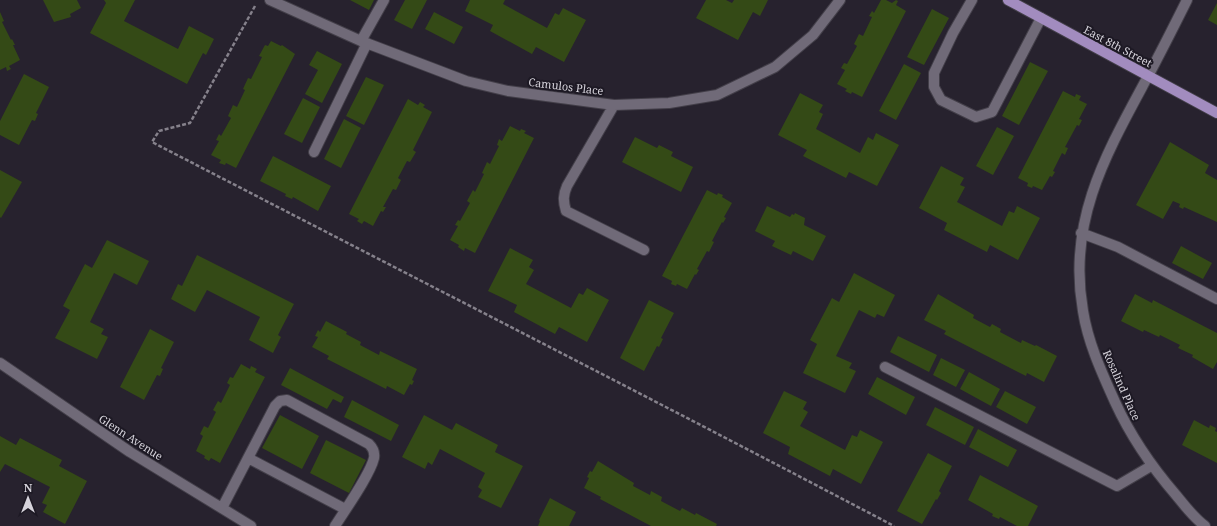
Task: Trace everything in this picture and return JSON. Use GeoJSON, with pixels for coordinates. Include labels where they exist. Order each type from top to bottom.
{"type":"FeatureCollection","features":[{"type":"Feature","properties":{"kind":"main road","name":"East 8th Street"},"geometry":{"type":"LineString","coordinates":[[1008,0],[1217,113]]}},
{"type":"Feature","properties":{"kind":"street","name":"Camulos Place"},"geometry":{"type":"LineString","coordinates":[[270,0],[364,42],[466,81],[508,91],[614,105],[669,103],[717,95],[775,67],[813,35],[840,0]]}},
{"type":"Feature","properties":{"kind":"street"},"geometry":{"type":"LineString","coordinates":[[314,152],[384,0]]}},
{"type":"Feature","properties":{"kind":"street"},"geometry":{"type":"LineString","coordinates":[[972,0],[953,33],[934,73],[934,87],[941,100],[976,117],[992,112],[1041,18]]}},
{"type":"Feature","properties":{"kind":"street","name":"Rosalind Place"},"geometry":{"type":"LineString","coordinates":[[1187,0],[1117,132],[1096,177],[1082,225],[1079,267],[1083,311],[1096,361],[1123,419],[1151,466],[1195,518],[1205,526]]}},
{"type":"Feature","properties":{"kind":"street"},"geometry":{"type":"LineString","coordinates":[[614,105],[567,186],[563,194],[563,203],[566,211],[644,250]]}},
{"type":"Feature","properties":{"kind":"street"},"geometry":{"type":"LineString","coordinates":[[1082,233],[1118,247],[1217,299]]}},
{"type":"Feature","properties":{"kind":"street","name":"Glenn Avenue"},"geometry":{"type":"LineString","coordinates":[[0,363],[130,452],[251,526]]}},
{"type":"Feature","properties":{"kind":"street"},"geometry":{"type":"LineString","coordinates":[[885,367],[1117,486],[1151,466]]}},
{"type":"Feature","properties":{"kind":"street"},"geometry":{"type":"LineString","coordinates":[[222,508],[275,406],[280,401],[287,400],[369,444],[374,449],[374,458],[368,472],[335,526]]}},
{"type":"Feature","properties":{"kind":"street"},"geometry":{"type":"LineString","coordinates":[[248,458],[345,509]]}},
{"type":"Feature","properties":{"kind":"path"},"geometry":{"type":"LineString","coordinates":[[258,0],[190,123],[159,131],[152,142],[675,411],[894,526]]}},
{"type":"Feature","properties":{"kind":"building"},"geometry":{"type":"Polygon","coordinates":[[[43,0],[77,0],[81,8],[70,14],[71,17],[54,22],[43,0]]]}},
{"type":"Feature","properties":{"kind":"building"},"geometry":{"type":"Polygon","coordinates":[[[104,0],[135,0],[124,21],[178,49],[189,26],[214,39],[206,55],[203,53],[187,84],[90,33],[106,3],[104,0]]]}},
{"type":"Feature","properties":{"kind":"building"},"geometry":{"type":"Polygon","coordinates":[[[350,0],[374,0],[369,10],[350,0]]]}},
{"type":"Feature","properties":{"kind":"building"},"geometry":{"type":"Polygon","coordinates":[[[405,0],[427,0],[412,29],[394,20],[405,0]]]}},
{"type":"Feature","properties":{"kind":"building"},"geometry":{"type":"Polygon","coordinates":[[[470,0],[505,0],[503,4],[547,28],[555,13],[559,15],[563,8],[586,20],[564,62],[536,47],[532,54],[490,31],[493,25],[465,11],[470,0]]]}},
{"type":"Feature","properties":{"kind":"building"},"geometry":{"type":"Polygon","coordinates":[[[706,0],[726,0],[732,3],[734,0],[768,0],[760,16],[753,12],[738,40],[696,18],[706,0]]]}},
{"type":"Feature","properties":{"kind":"building"},"geometry":{"type":"Polygon","coordinates":[[[881,0],[886,0],[892,3],[896,0],[898,1],[896,5],[906,11],[862,97],[852,92],[851,94],[845,91],[847,89],[837,84],[845,70],[841,68],[844,63],[847,64],[857,46],[854,44],[859,34],[863,36],[872,17],[869,16],[872,11],[874,13],[881,0]]]}},
{"type":"Feature","properties":{"kind":"building"},"geometry":{"type":"Polygon","coordinates":[[[1217,3],[1217,25],[1208,20],[1217,3]]]}},
{"type":"Feature","properties":{"kind":"building"},"geometry":{"type":"Polygon","coordinates":[[[932,9],[949,18],[924,65],[907,57],[932,9]]]}},
{"type":"Feature","properties":{"kind":"building"},"geometry":{"type":"Polygon","coordinates":[[[0,12],[4,21],[2,22],[15,45],[13,45],[20,60],[9,66],[11,69],[7,71],[6,67],[0,70],[0,12]]]}},
{"type":"Feature","properties":{"kind":"building"},"geometry":{"type":"Polygon","coordinates":[[[434,12],[463,27],[454,44],[425,29],[434,12]]]}},
{"type":"Feature","properties":{"kind":"building"},"geometry":{"type":"Polygon","coordinates":[[[271,41],[281,46],[282,45],[295,54],[236,168],[226,163],[225,165],[219,163],[221,160],[211,155],[219,141],[216,140],[219,134],[221,136],[231,118],[228,116],[233,105],[237,107],[245,90],[243,89],[248,78],[251,79],[262,57],[259,56],[265,45],[268,46],[271,41]]]}},
{"type":"Feature","properties":{"kind":"building"},"geometry":{"type":"Polygon","coordinates":[[[317,51],[342,64],[322,103],[305,94],[318,70],[309,65],[317,51]]]}},
{"type":"Feature","properties":{"kind":"building"},"geometry":{"type":"Polygon","coordinates":[[[1030,62],[1048,71],[1019,125],[1002,116],[1030,62]]]}},
{"type":"Feature","properties":{"kind":"building"},"geometry":{"type":"Polygon","coordinates":[[[904,64],[921,73],[896,120],[879,111],[904,64]]]}},
{"type":"Feature","properties":{"kind":"building"},"geometry":{"type":"Polygon","coordinates":[[[24,74],[49,87],[36,113],[38,114],[35,121],[32,120],[19,145],[0,135],[0,121],[24,74]]]}},
{"type":"Feature","properties":{"kind":"building"},"geometry":{"type":"Polygon","coordinates":[[[366,77],[384,85],[364,125],[346,116],[366,77]]]}},
{"type":"Feature","properties":{"kind":"building"},"geometry":{"type":"Polygon","coordinates":[[[1063,91],[1075,97],[1076,94],[1081,96],[1079,100],[1087,104],[1079,119],[1082,120],[1079,126],[1077,125],[1065,147],[1068,148],[1065,155],[1062,153],[1053,171],[1055,172],[1052,177],[1050,176],[1042,190],[1033,186],[1032,188],[1027,186],[1028,183],[1018,178],[1063,91]]]}},
{"type":"Feature","properties":{"kind":"building"},"geometry":{"type":"Polygon","coordinates":[[[800,93],[823,105],[819,112],[823,114],[816,129],[860,153],[868,137],[873,140],[876,133],[899,145],[877,186],[849,172],[846,178],[803,156],[807,150],[778,135],[800,93]]]}},
{"type":"Feature","properties":{"kind":"building"},"geometry":{"type":"Polygon","coordinates":[[[303,98],[320,107],[302,143],[284,134],[303,98]]]}},
{"type":"Feature","properties":{"kind":"building"},"geometry":{"type":"Polygon","coordinates":[[[408,99],[418,105],[420,102],[425,105],[423,107],[432,112],[413,150],[416,152],[410,162],[407,161],[398,178],[401,180],[396,190],[393,189],[383,207],[386,207],[383,212],[381,211],[373,226],[364,221],[362,224],[357,221],[359,219],[349,214],[408,99]]]}},
{"type":"Feature","properties":{"kind":"building"},"geometry":{"type":"Polygon","coordinates":[[[344,119],[361,128],[341,168],[324,159],[344,119]]]}},
{"type":"Feature","properties":{"kind":"building"},"geometry":{"type":"Polygon","coordinates":[[[510,126],[520,131],[521,129],[526,131],[524,133],[534,138],[475,253],[465,248],[464,251],[458,247],[459,245],[450,240],[458,226],[455,225],[458,220],[460,221],[470,203],[467,201],[473,190],[475,192],[484,174],[482,173],[487,162],[490,164],[499,146],[497,145],[499,139],[502,141],[510,126]]]}},
{"type":"Feature","properties":{"kind":"building"},"geometry":{"type":"Polygon","coordinates":[[[997,127],[1014,136],[993,175],[976,166],[997,127]]]}},
{"type":"Feature","properties":{"kind":"building"},"geometry":{"type":"Polygon","coordinates":[[[635,137],[657,148],[659,145],[673,152],[671,156],[693,167],[681,192],[622,162],[635,137]]]}},
{"type":"Feature","properties":{"kind":"building"},"geometry":{"type":"Polygon","coordinates":[[[1170,142],[1209,165],[1205,173],[1217,180],[1217,222],[1184,207],[1183,209],[1179,207],[1180,204],[1173,201],[1163,219],[1136,205],[1170,142]]]}},
{"type":"Feature","properties":{"kind":"building"},"geometry":{"type":"Polygon","coordinates":[[[273,156],[331,186],[318,211],[293,197],[292,199],[285,196],[286,194],[260,181],[273,156]]]}},
{"type":"Feature","properties":{"kind":"building"},"geometry":{"type":"Polygon","coordinates":[[[941,166],[964,178],[960,185],[965,187],[957,202],[1002,226],[1009,211],[1014,213],[1017,206],[1040,218],[1018,260],[990,245],[987,252],[944,230],[947,223],[919,208],[941,166]]]}},
{"type":"Feature","properties":{"kind":"building"},"geometry":{"type":"Polygon","coordinates":[[[0,170],[22,182],[1,218],[0,217],[0,170]]]}},
{"type":"Feature","properties":{"kind":"building"},"geometry":{"type":"Polygon","coordinates":[[[707,190],[717,195],[718,193],[723,195],[722,197],[732,203],[724,217],[726,218],[723,223],[722,222],[712,241],[714,242],[709,252],[707,251],[697,269],[699,270],[696,275],[695,274],[687,289],[677,284],[676,286],[671,284],[672,281],[662,276],[707,190]]]}},
{"type":"Feature","properties":{"kind":"building"},"geometry":{"type":"Polygon","coordinates":[[[767,206],[790,217],[795,213],[805,218],[804,225],[826,236],[813,261],[793,251],[791,255],[772,246],[775,241],[755,231],[767,206]]]}},
{"type":"Feature","properties":{"kind":"building"},"geometry":{"type":"Polygon","coordinates":[[[107,240],[149,261],[137,285],[114,273],[90,322],[104,329],[101,334],[108,337],[97,359],[55,338],[70,310],[63,306],[85,264],[92,268],[107,240]]]}},
{"type":"Feature","properties":{"kind":"building"},"geometry":{"type":"Polygon","coordinates":[[[1181,246],[1212,263],[1203,279],[1172,263],[1181,246]]]}},
{"type":"Feature","properties":{"kind":"building"},"geometry":{"type":"Polygon","coordinates":[[[510,248],[533,260],[529,267],[534,270],[526,284],[571,308],[579,293],[583,295],[587,288],[609,300],[587,342],[559,327],[555,334],[514,312],[517,305],[488,291],[510,248]]]}},
{"type":"Feature","properties":{"kind":"building"},"geometry":{"type":"Polygon","coordinates":[[[197,255],[294,304],[278,335],[281,337],[273,353],[249,340],[260,317],[207,290],[195,312],[171,299],[178,284],[182,286],[197,255]]]}},
{"type":"Feature","properties":{"kind":"building"},"geometry":{"type":"Polygon","coordinates":[[[854,273],[895,295],[884,317],[877,314],[875,318],[859,310],[836,356],[852,363],[849,368],[856,371],[845,393],[803,373],[817,344],[810,340],[832,298],[839,302],[854,273]]]}},
{"type":"Feature","properties":{"kind":"building"},"geometry":{"type":"Polygon","coordinates":[[[938,294],[974,315],[973,318],[990,327],[992,324],[1001,329],[1000,332],[1021,343],[1022,340],[1035,346],[1036,345],[1057,356],[1044,382],[1027,373],[1026,376],[944,334],[946,331],[924,320],[938,294]]]}},
{"type":"Feature","properties":{"kind":"building"},"geometry":{"type":"Polygon","coordinates":[[[1135,294],[1152,303],[1153,300],[1217,333],[1217,362],[1213,369],[1192,357],[1193,355],[1178,348],[1180,345],[1160,335],[1159,337],[1144,330],[1143,332],[1121,321],[1135,294]]]}},
{"type":"Feature","properties":{"kind":"building"},"geometry":{"type":"Polygon","coordinates":[[[649,300],[674,313],[661,338],[663,339],[659,347],[657,346],[644,371],[620,358],[649,300]]]}},
{"type":"Feature","properties":{"kind":"building"},"geometry":{"type":"Polygon","coordinates":[[[326,321],[347,332],[346,334],[361,342],[360,345],[379,355],[380,351],[417,369],[412,380],[414,381],[412,385],[410,384],[404,395],[387,386],[386,389],[327,359],[329,356],[312,347],[318,337],[315,336],[318,330],[320,332],[326,321]]]}},
{"type":"Feature","properties":{"kind":"building"},"geometry":{"type":"Polygon","coordinates":[[[150,329],[174,342],[161,368],[163,369],[160,376],[157,375],[144,400],[120,387],[150,329]]]}},
{"type":"Feature","properties":{"kind":"building"},"geometry":{"type":"Polygon","coordinates":[[[898,336],[937,355],[929,372],[890,352],[898,336]]]}},
{"type":"Feature","properties":{"kind":"building"},"geometry":{"type":"Polygon","coordinates":[[[941,358],[965,370],[956,387],[933,375],[941,358]]]}},
{"type":"Feature","properties":{"kind":"building"},"geometry":{"type":"Polygon","coordinates":[[[241,364],[250,369],[251,366],[257,369],[255,372],[265,377],[220,463],[211,458],[209,461],[204,458],[205,456],[196,451],[203,436],[200,434],[204,426],[208,428],[216,412],[213,410],[218,401],[221,403],[230,385],[227,383],[230,377],[233,378],[241,364]]]}},
{"type":"Feature","properties":{"kind":"building"},"geometry":{"type":"Polygon","coordinates":[[[290,368],[344,397],[341,403],[333,399],[327,409],[281,385],[290,368]]]}},
{"type":"Feature","properties":{"kind":"building"},"geometry":{"type":"Polygon","coordinates":[[[969,372],[1000,389],[991,406],[960,389],[969,372]]]}},
{"type":"Feature","properties":{"kind":"building"},"geometry":{"type":"Polygon","coordinates":[[[877,377],[915,397],[906,415],[868,394],[877,377]]]}},
{"type":"Feature","properties":{"kind":"building"},"geometry":{"type":"Polygon","coordinates":[[[784,391],[807,402],[803,409],[808,412],[800,426],[845,450],[852,435],[857,437],[860,430],[883,442],[861,484],[833,469],[830,476],[788,454],[790,447],[763,433],[784,391]]]}},
{"type":"Feature","properties":{"kind":"building"},"geometry":{"type":"Polygon","coordinates":[[[1005,391],[1036,407],[1027,424],[996,407],[1005,391]]]}},
{"type":"Feature","properties":{"kind":"building"},"geometry":{"type":"Polygon","coordinates":[[[352,400],[399,425],[391,441],[344,417],[352,400]]]}},
{"type":"Feature","properties":{"kind":"building"},"geometry":{"type":"Polygon","coordinates":[[[935,407],[974,427],[965,445],[926,425],[935,407]]]}},
{"type":"Feature","properties":{"kind":"building"},"geometry":{"type":"Polygon","coordinates":[[[280,415],[319,436],[302,469],[262,448],[280,415]]]}},
{"type":"Feature","properties":{"kind":"building"},"geometry":{"type":"Polygon","coordinates":[[[424,415],[452,430],[456,423],[498,445],[495,452],[523,466],[501,508],[478,497],[482,490],[478,487],[485,473],[440,449],[432,465],[428,462],[425,469],[402,457],[424,415]]]}},
{"type":"Feature","properties":{"kind":"building"},"geometry":{"type":"Polygon","coordinates":[[[1194,420],[1209,428],[1210,425],[1216,428],[1217,463],[1182,445],[1194,420]]]}},
{"type":"Feature","properties":{"kind":"building"},"geometry":{"type":"Polygon","coordinates":[[[978,429],[1017,450],[1008,467],[969,447],[978,429]]]}},
{"type":"Feature","properties":{"kind":"building"},"geometry":{"type":"Polygon","coordinates":[[[0,436],[16,445],[20,438],[62,460],[59,466],[87,481],[65,524],[43,512],[47,505],[42,503],[50,487],[5,464],[0,472],[0,436]]]}},
{"type":"Feature","properties":{"kind":"building"},"geometry":{"type":"Polygon","coordinates":[[[326,440],[366,460],[349,493],[310,473],[326,440]]]}},
{"type":"Feature","properties":{"kind":"building"},"geometry":{"type":"Polygon","coordinates":[[[928,453],[952,466],[939,491],[941,493],[922,524],[897,511],[928,453]]]}},
{"type":"Feature","properties":{"kind":"building"},"geometry":{"type":"Polygon","coordinates":[[[598,461],[634,483],[633,486],[650,495],[651,491],[662,497],[661,501],[680,511],[682,508],[695,515],[696,513],[717,524],[716,526],[651,526],[600,499],[601,497],[584,488],[589,478],[587,477],[590,471],[592,472],[598,461]]]}},
{"type":"Feature","properties":{"kind":"building"},"geometry":{"type":"Polygon","coordinates":[[[980,475],[1038,506],[1028,526],[1017,526],[1000,517],[999,519],[992,516],[993,514],[968,500],[980,475]]]}},
{"type":"Feature","properties":{"kind":"building"},"geometry":{"type":"Polygon","coordinates":[[[550,498],[576,512],[569,526],[538,526],[539,520],[550,498]]]}}]}
